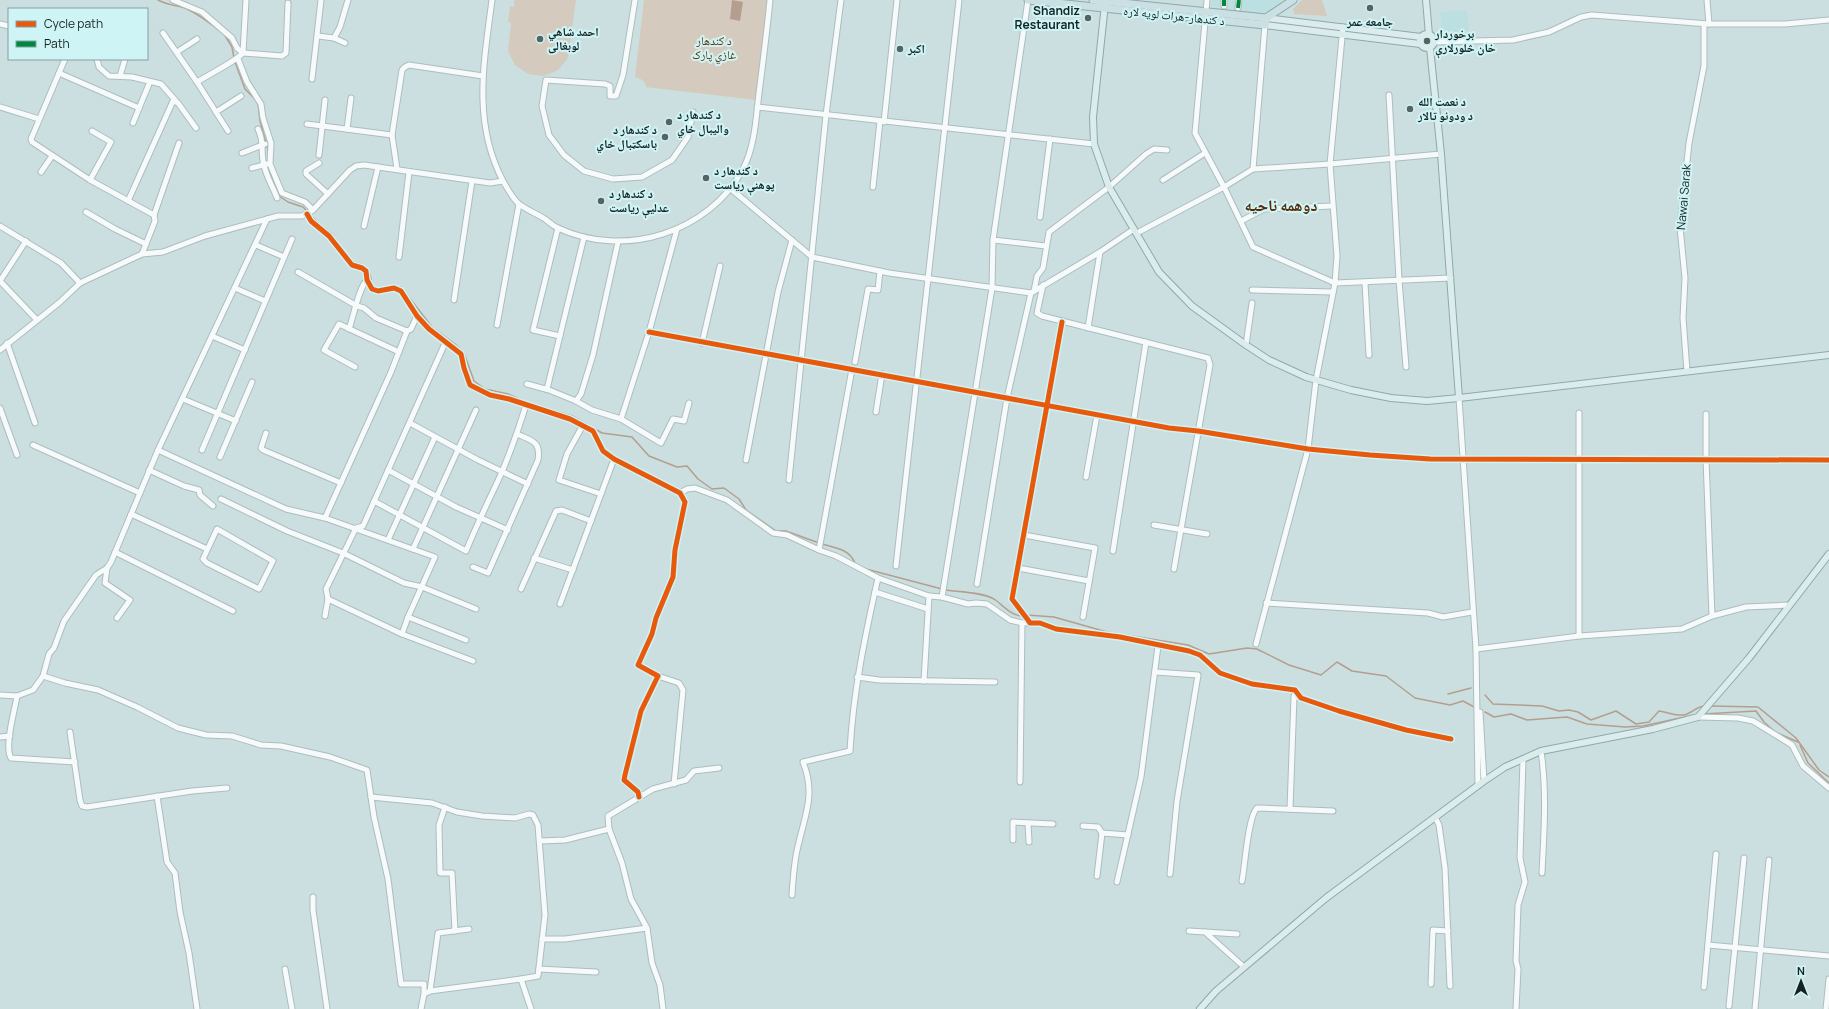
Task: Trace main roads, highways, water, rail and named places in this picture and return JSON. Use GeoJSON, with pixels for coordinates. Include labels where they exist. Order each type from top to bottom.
{"type":"FeatureCollection","features":[{"type":"Feature","properties":{"kind":"highway","name":"د کندهار-هرات لويه لاره"},"geometry":{"type":"LineString","coordinates":[[1028,0],[1105,9],[1266,22]]}},
{"type":"Feature","properties":{"kind":"highway","name":"د کندهار-هرات لويه لاره"},"geometry":{"type":"LineString","coordinates":[[1093,0],[1205,16]]}},
{"type":"Feature","properties":{"kind":"highway"},"geometry":{"type":"LineString","coordinates":[[1266,22],[1293,0]]}},
{"type":"Feature","properties":{"kind":"main road"},"geometry":{"type":"LineString","coordinates":[[1426,0],[1429,35],[1433,38],[1432,45],[1459,398]]}},
{"type":"Feature","properties":{"kind":"main road"},"geometry":{"type":"LineString","coordinates":[[1106,1],[1094,117],[1094,144],[1109,187],[1159,272],[1192,306],[1269,360],[1306,377],[1351,390],[1391,398],[1427,401],[1829,355]]}},
{"type":"Feature","properties":{"kind":"main road"},"geometry":{"type":"LineString","coordinates":[[1266,22],[1342,30],[1420,41]]}},
{"type":"Feature","properties":{"kind":"main road"},"geometry":{"type":"LineString","coordinates":[[1420,41],[1424,35],[1429,35]]}},
{"type":"Feature","properties":{"kind":"main road"},"geometry":{"type":"LineString","coordinates":[[1420,41],[1423,48],[1432,45]]}},
{"type":"Feature","properties":{"kind":"main road"},"geometry":{"type":"LineString","coordinates":[[1200,1009],[1216,991],[1326,898],[1505,767],[1541,752],[1653,729],[1699,716],[1790,605],[1829,554]]}},
{"type":"Feature","properties":{"kind":"waterway"},"geometry":{"type":"LineString","coordinates":[[158,0],[190,10],[220,31]]}},
{"type":"Feature","properties":{"kind":"waterway"},"geometry":{"type":"LineString","coordinates":[[224,34],[232,47],[234,58]]}},
{"type":"Feature","properties":{"kind":"waterway"},"geometry":{"type":"LineString","coordinates":[[235,62],[245,89],[256,100]]}},
{"type":"Feature","properties":{"kind":"waterway"},"geometry":{"type":"LineString","coordinates":[[258,103],[260,121],[268,150]]}},
{"type":"Feature","properties":{"kind":"waterway"},"geometry":{"type":"LineString","coordinates":[[268,165],[279,196],[288,202],[303,207],[319,224],[331,233],[337,242]]}},
{"type":"Feature","properties":{"kind":"waterway"},"geometry":{"type":"LineString","coordinates":[[353,262],[363,265],[368,269],[372,284]]}},
{"type":"Feature","properties":{"kind":"waterway"},"geometry":{"type":"LineString","coordinates":[[392,286],[401,287],[432,327],[455,344],[464,353],[474,381],[485,389],[508,394],[523,401]]}},
{"type":"Feature","properties":{"kind":"waterway"},"geometry":{"type":"LineString","coordinates":[[542,407],[572,416],[602,433],[632,437],[649,456],[677,467],[687,466],[698,479],[712,489],[724,488],[739,499],[746,510],[776,531],[786,531],[819,543]]}},
{"type":"Feature","properties":{"kind":"waterway"},"geometry":{"type":"LineString","coordinates":[[822,544],[846,552],[855,563]]}},
{"type":"Feature","properties":{"kind":"waterway"},"geometry":{"type":"LineString","coordinates":[[866,569],[942,589]]}},
{"type":"Feature","properties":{"kind":"waterway"},"geometry":{"type":"LineString","coordinates":[[945,590],[989,597],[1011,612],[1019,616],[1023,616]]}},
{"type":"Feature","properties":{"kind":"waterway"},"geometry":{"type":"LineString","coordinates":[[1027,615],[1054,617],[1107,632],[1188,645],[1209,654],[1247,648],[1257,649],[1289,665],[1321,675],[1337,662],[1352,671],[1386,676],[1415,698],[1450,705],[1463,701],[1474,707]]}},
{"type":"Feature","properties":{"kind":"waterway"},"geometry":{"type":"LineString","coordinates":[[1448,694],[1471,688]]}},
{"type":"Feature","properties":{"kind":"waterway"},"geometry":{"type":"LineString","coordinates":[[1485,695],[1493,704],[1542,706],[1559,711],[1569,710],[1578,712],[1591,720],[1616,711],[1636,724],[1649,722],[1659,711],[1684,715],[1699,707],[1705,706]]}},
{"type":"Feature","properties":{"kind":"waterway"},"geometry":{"type":"LineString","coordinates":[[1711,706],[1758,707],[1796,738],[1819,770],[1829,777]]}},
{"type":"Feature","properties":{"kind":"waterway"},"geometry":{"type":"LineString","coordinates":[[1703,714],[1756,711],[1764,722],[1774,731]]}},
{"type":"Feature","properties":{"kind":"waterway"},"geometry":{"type":"LineString","coordinates":[[1485,712],[1494,717],[1511,714],[1527,720],[1567,717],[1587,724],[1625,727],[1643,726],[1694,715]]}},
{"type":"Feature","properties":{"kind":"waterway"},"geometry":{"type":"LineString","coordinates":[[1777,733],[1798,742]]}},
{"type":"Feature","properties":{"kind":"waterway"},"geometry":{"type":"LineString","coordinates":[[1800,745],[1808,763],[1829,783]]}},
{"type":"Feature","properties":{"kind":"place","name":"جامعه عمر"},"geometry":{"type":"Point","coordinates":[1370,8]}},
{"type":"Feature","properties":{"kind":"place","name":"Shandiz Restaurant"},"geometry":{"type":"Point","coordinates":[1088,18]}},
{"type":"Feature","properties":{"kind":"place","name":"احمد شاهي لوبغالی"},"geometry":{"type":"Point","coordinates":[540,39]}},
{"type":"Feature","properties":{"kind":"place","name":"برخوردار خان څلورلارې"},"geometry":{"type":"Point","coordinates":[1427,41]}},
{"type":"Feature","properties":{"kind":"place","name":"اکبر"},"geometry":{"type":"Point","coordinates":[900,49]}},
{"type":"Feature","properties":{"kind":"place","name":"د نعمت الله د ودونو تالار"},"geometry":{"type":"Point","coordinates":[1410,109]}},
{"type":"Feature","properties":{"kind":"place","name":"د کندهار د واليبال ځاي"},"geometry":{"type":"Point","coordinates":[669,122]}},
{"type":"Feature","properties":{"kind":"place","name":"د کندهار د باسکټبال ځاي"},"geometry":{"type":"Point","coordinates":[665,137]}},
{"type":"Feature","properties":{"kind":"place","name":"د کندهار د پوهنې رياست"},"geometry":{"type":"Point","coordinates":[706,178]}},
{"type":"Feature","properties":{"kind":"place","name":"د کندهار د عدلیې رياست"},"geometry":{"type":"Point","coordinates":[601,201]}},
{"type":"Feature","properties":{"kind":"district","name":"دوهمه ناحیه"},"geometry":{"type":"Point","coordinates":[1281,205]}},
{"type":"Feature","properties":{"kind":"park label","name":"د کندهار غازي پارک"},"geometry":{"type":"Point","coordinates":[714,48]}}]}
